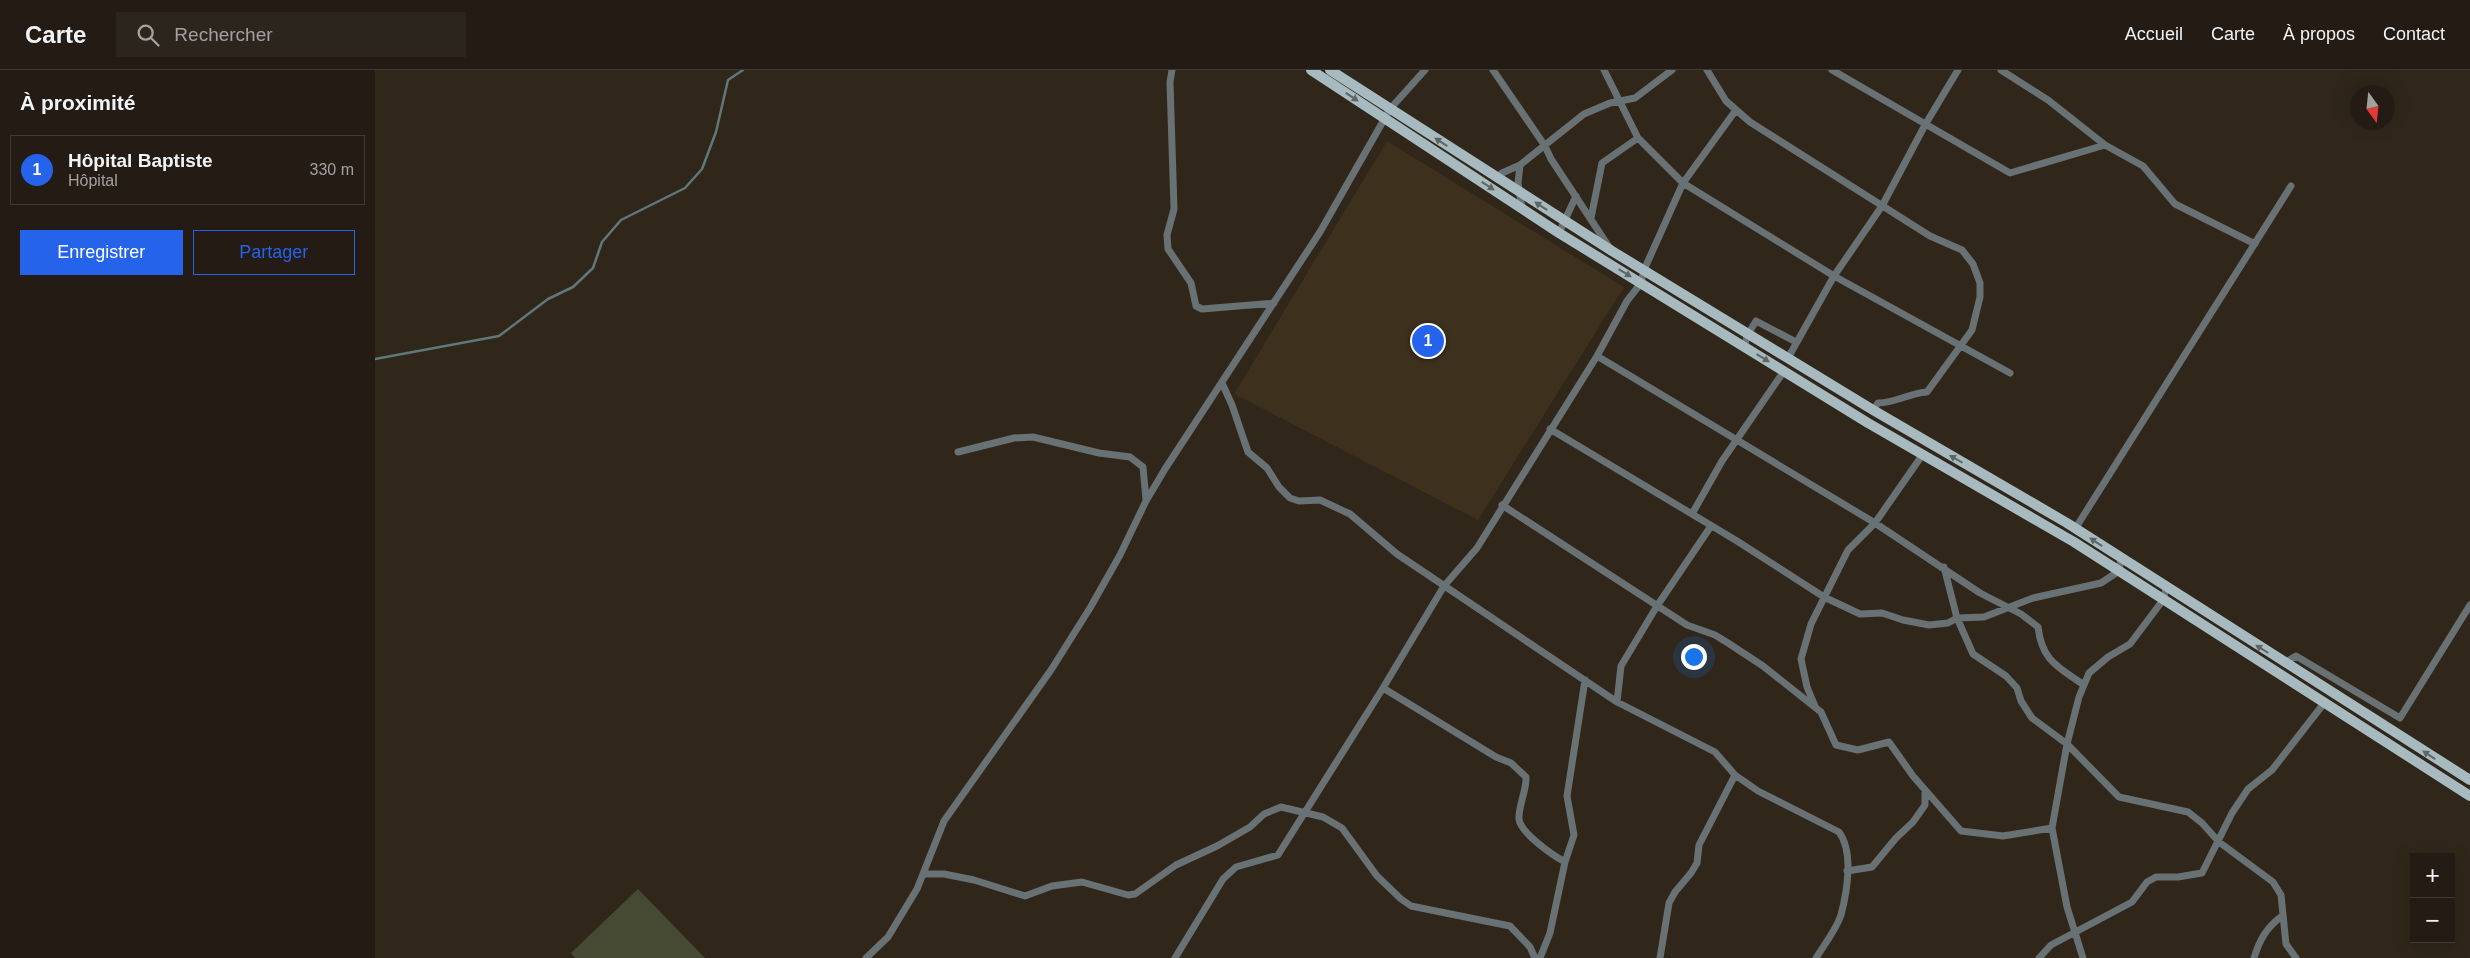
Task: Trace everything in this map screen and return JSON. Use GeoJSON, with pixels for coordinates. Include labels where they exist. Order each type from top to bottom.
{"type":"FeatureCollection","features":[{"type":"Feature","properties":{"kind":"main road"},"geometry":{"type":"LineString","coordinates":[[1311,70],[1519,191],[1563,221],[1747,334],[2075,528],[2166,588],[2470,780]]}},
{"type":"Feature","properties":{"kind":"main road"},"geometry":{"type":"LineString","coordinates":[[1330,70],[1388,114],[1559,233],[1784,371],[2074,542],[2470,796]]}},
{"type":"Feature","properties":{"kind":"street"},"geometry":{"type":"LineString","coordinates":[[1171,70],[1169,82],[1174,209],[1167,235],[1168,249],[1191,283],[1196,306],[1202,309],[1274,303]]}},
{"type":"Feature","properties":{"kind":"street"},"geometry":{"type":"LineString","coordinates":[[866,958],[888,937],[917,889],[944,821],[1051,670],[1121,555],[1146,501],[1321,232],[1388,114],[1425,70]]}},
{"type":"Feature","properties":{"kind":"street"},"geometry":{"type":"LineString","coordinates":[[1493,70],[1545,146],[1551,159],[1612,251]]}},
{"type":"Feature","properties":{"kind":"street"},"geometry":{"type":"LineString","coordinates":[[1604,70],[1637,138],[1683,183],[1834,276],[2010,373]]}},
{"type":"Feature","properties":{"kind":"street"},"geometry":{"type":"LineString","coordinates":[[1496,178],[1501,172],[1520,165],[1584,114],[1618,101],[1635,98],[1672,70]]}},
{"type":"Feature","properties":{"kind":"street"},"geometry":{"type":"LineString","coordinates":[[1707,70],[1726,101],[1736,110],[1799,155],[1930,236],[1962,250],[1973,264],[1981,283],[1974,326],[1927,392],[1915,393],[1891,403],[1878,403],[1873,410]]}},
{"type":"Feature","properties":{"kind":"street"},"geometry":{"type":"LineString","coordinates":[[1832,70],[2010,173],[2105,145]]}},
{"type":"Feature","properties":{"kind":"street"},"geometry":{"type":"LineString","coordinates":[[1788,358],[1834,276],[1882,206],[1925,125],[1958,70]]}},
{"type":"Feature","properties":{"kind":"street"},"geometry":{"type":"LineString","coordinates":[[2001,70],[2048,100],[2105,145],[2143,166],[2175,204],[2255,244]]}},
{"type":"Feature","properties":{"kind":"street"},"geometry":{"type":"LineString","coordinates":[[1175,958],[1223,878],[1236,867],[1278,855],[1383,688],[1444,586],[1477,548],[1597,356],[1627,301],[1641,283],[1644,270],[1683,183],[1736,110]]}},
{"type":"Feature","properties":{"kind":"street"},"geometry":{"type":"LineString","coordinates":[[1591,218],[1602,163],[1637,138]]}},
{"type":"Feature","properties":{"kind":"street"},"geometry":{"type":"LineString","coordinates":[[1520,165],[1519,191],[1522,208]]}},
{"type":"Feature","properties":{"kind":"street"},"geometry":{"type":"LineString","coordinates":[[2075,528],[2291,186]]}},
{"type":"Feature","properties":{"kind":"street"},"geometry":{"type":"LineString","coordinates":[[1559,233],[1563,221],[1571,211],[1576,196]]}},
{"type":"Feature","properties":{"kind":"street"},"geometry":{"type":"LineString","coordinates":[[1744,346],[1747,334],[1756,321],[1796,342]]}},
{"type":"Feature","properties":{"kind":"street"},"geometry":{"type":"LineString","coordinates":[[1597,356],[1875,523],[1944,567],[1980,593],[2021,614],[2038,627],[2040,646],[2050,661],[2084,686]]}},
{"type":"Feature","properties":{"kind":"street"},"geometry":{"type":"LineString","coordinates":[[1692,514],[1736,440],[1784,371]]}},
{"type":"Feature","properties":{"kind":"street"},"geometry":{"type":"LineString","coordinates":[[1222,383],[1232,405],[1248,452],[1267,468],[1285,494],[1294,500],[1325,502],[1350,514],[1397,554],[1617,702],[1715,752],[1735,776],[1757,792],[1839,832],[1846,849],[1847,871],[1841,916],[1816,958]]}},
{"type":"Feature","properties":{"kind":"street"},"geometry":{"type":"LineString","coordinates":[[1550,429],[1692,514],[1824,597],[1860,614],[1882,613],[1929,625],[1948,623],[1957,618],[1984,617],[2055,592],[2101,583],[2119,571],[2121,559]]}},
{"type":"Feature","properties":{"kind":"street"},"geometry":{"type":"LineString","coordinates":[[958,452],[1014,438],[1033,437],[1099,454],[1130,457],[1143,467],[1146,501]]}},
{"type":"Feature","properties":{"kind":"street"},"geometry":{"type":"LineString","coordinates":[[1817,709],[1807,687],[1802,655],[1811,624],[1848,550],[1875,523],[1923,454]]}},
{"type":"Feature","properties":{"kind":"street"},"geometry":{"type":"LineString","coordinates":[[1502,506],[1687,625],[1715,635],[1763,666],[1821,712],[1837,745],[1858,750],[1889,742],[1925,790],[1961,831],[2003,836],[2052,828]]}},
{"type":"Feature","properties":{"kind":"street"},"geometry":{"type":"LineString","coordinates":[[1617,702],[1621,666],[1657,606],[1711,526]]}},
{"type":"Feature","properties":{"kind":"street"},"geometry":{"type":"LineString","coordinates":[[1944,567],[1957,618],[1973,654],[2006,676],[2017,688],[2021,701],[2032,718],[2067,744],[2119,797],[2188,812],[2202,823],[2219,842],[2273,882],[2281,895],[2282,916],[2287,944],[2296,958]]}},
{"type":"Feature","properties":{"kind":"street"},"geometry":{"type":"LineString","coordinates":[[2083,958],[2067,907],[2052,828],[2067,744],[2089,673],[2108,657],[2130,644],[2163,600],[2166,588]]}},
{"type":"Feature","properties":{"kind":"street"},"geometry":{"type":"LineString","coordinates":[[2284,663],[2295,656],[2400,718],[2470,605]]}},
{"type":"Feature","properties":{"kind":"street"},"geometry":{"type":"LineString","coordinates":[[1540,958],[1550,933],[1565,862],[1574,835],[1567,796],[1585,680]]}},
{"type":"Feature","properties":{"kind":"street"},"geometry":{"type":"LineString","coordinates":[[1383,688],[1496,757],[1511,764],[1526,777],[1519,819],[1521,826],[1550,854],[1565,862]]}},
{"type":"Feature","properties":{"kind":"street"},"geometry":{"type":"LineString","coordinates":[[2039,958],[2051,945],[2132,902],[2147,882],[2156,877],[2179,877],[2202,873],[2219,842],[2232,812],[2248,789],[2272,770],[2325,702]]}},
{"type":"Feature","properties":{"kind":"street"},"geometry":{"type":"LineString","coordinates":[[1660,958],[1669,903],[1697,863],[1702,839],[1735,776]]}},
{"type":"Feature","properties":{"kind":"street"},"geometry":{"type":"LineString","coordinates":[[1847,871],[1872,867],[1913,822],[1925,805],[1925,790]]}},
{"type":"Feature","properties":{"kind":"street"},"geometry":{"type":"LineString","coordinates":[[923,874],[944,874],[974,880],[1025,896],[1052,886],[1082,882],[1128,896],[1135,894],[1175,865],[1217,846],[1250,827],[1263,814],[1281,807],[1305,811],[1323,817],[1341,828],[1377,876],[1411,906],[1510,926],[1529,947],[1535,958]]}},
{"type":"Feature","properties":{"kind":"street"},"geometry":{"type":"LineString","coordinates":[[2254,958],[2260,939],[2269,925],[2282,916]]}},
{"type":"Feature","properties":{"kind":"shaded area"},"geometry":{"type":"Polygon","coordinates":[[[1387,141],[1624,287],[1478,520],[1234,394],[1387,141]]]}},
{"type":"Feature","properties":{"kind":"green space"},"geometry":{"type":"Polygon","coordinates":[[[638,889],[705,958],[575,958],[571,953],[638,889]]]}},
{"type":"Feature","properties":{"kind":"waterway"},"geometry":{"type":"LineString","coordinates":[[375,359],[499,336],[548,299],[573,287],[593,268],[602,242],[621,220],[685,188],[702,169],[716,132],[728,80],[743,70]]}},
{"type":"Feature","properties":{"kind":"place","name":"Hôpital Baptiste"},"geometry":{"type":"Point","coordinates":[1428,341]}}]}
